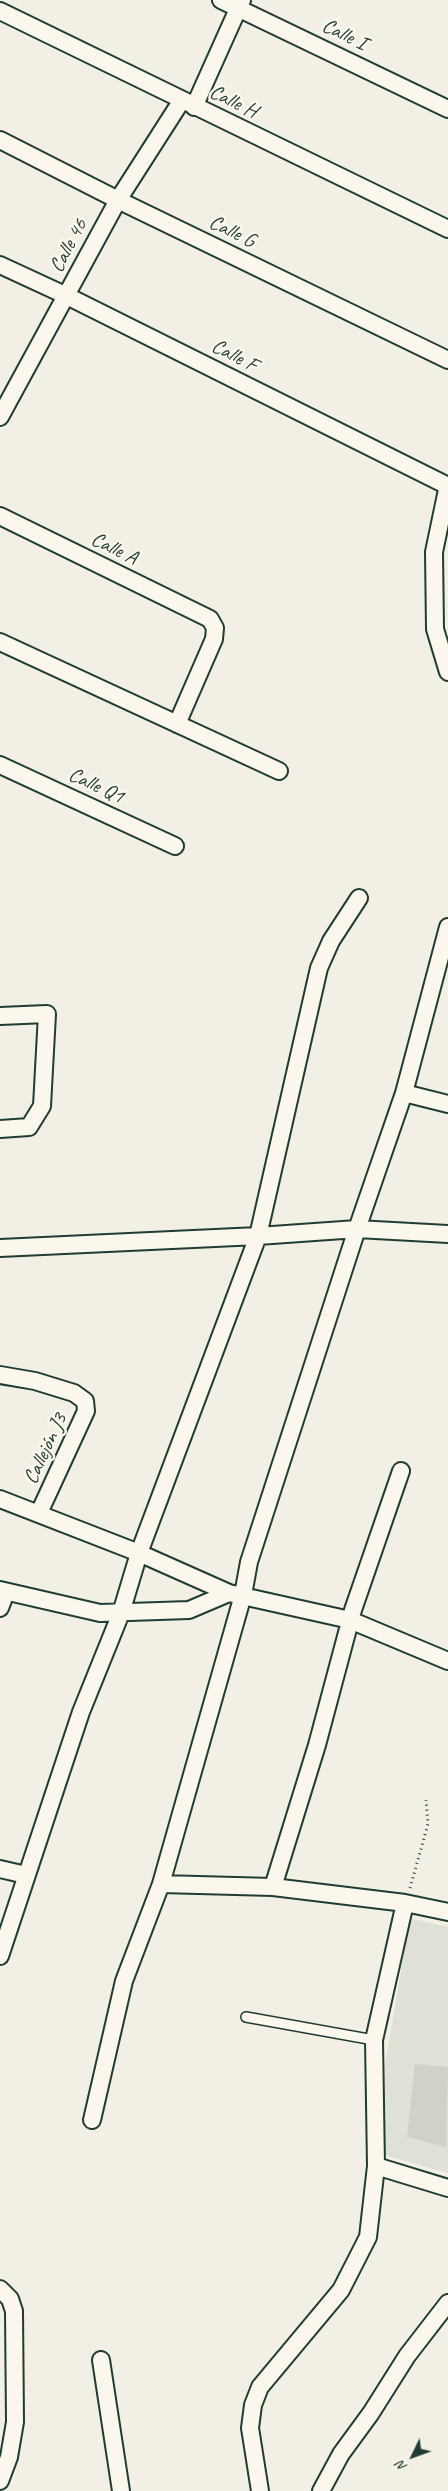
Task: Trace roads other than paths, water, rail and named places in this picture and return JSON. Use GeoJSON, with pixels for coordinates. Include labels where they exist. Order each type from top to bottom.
{"type":"FeatureCollection","features":[{"type":"Feature","properties":{"kind":"street","name":"Calle I"},"geometry":{"type":"LineString","coordinates":[[220,0],[240,4],[448,109]]}},
{"type":"Feature","properties":{"kind":"street","name":"Calle 46"},"geometry":{"type":"LineString","coordinates":[[0,417],[5,392],[67,296],[118,200],[188,103],[240,4]]}},
{"type":"Feature","properties":{"kind":"street","name":"Calle H"},"geometry":{"type":"LineString","coordinates":[[0,11],[448,229]]}},
{"type":"Feature","properties":{"kind":"street","name":"Calle G"},"geometry":{"type":"LineString","coordinates":[[0,140],[118,200],[448,360]]}},
{"type":"Feature","properties":{"kind":"street","name":"Calle F"},"geometry":{"type":"LineString","coordinates":[[0,266],[67,296],[448,485]]}},
{"type":"Feature","properties":{"kind":"street"},"geometry":{"type":"LineString","coordinates":[[448,485],[434,552],[435,629],[448,672]]}},
{"type":"Feature","properties":{"kind":"street","name":"Calle A"},"geometry":{"type":"LineString","coordinates":[[0,516],[210,619],[215,628],[214,639],[177,724]]}},
{"type":"Feature","properties":{"kind":"street"},"geometry":{"type":"LineString","coordinates":[[0,642],[279,771]]}},
{"type":"Feature","properties":{"kind":"street","name":"Calle Q1"},"geometry":{"type":"LineString","coordinates":[[0,765],[175,846]]}},
{"type":"Feature","properties":{"kind":"street"},"geometry":{"type":"LineString","coordinates":[[0,1956],[81,1712],[121,1613],[139,1553],[258,1236],[319,968],[331,941],[359,898]]}},
{"type":"Feature","properties":{"kind":"street"},"geometry":{"type":"LineString","coordinates":[[92,2120],[124,1981],[161,1884],[236,1594],[249,1562],[357,1229],[404,1093],[448,927]]}},
{"type":"Feature","properties":{"kind":"street"},"geometry":{"type":"LineString","coordinates":[[0,1016],[47,1014],[42,1106],[29,1127],[0,1129]]}},
{"type":"Feature","properties":{"kind":"street"},"geometry":{"type":"LineString","coordinates":[[404,1093],[448,1104]]}},
{"type":"Feature","properties":{"kind":"street"},"geometry":{"type":"LineString","coordinates":[[0,1248],[258,1236],[357,1229],[448,1234]]}},
{"type":"Feature","properties":{"kind":"street","name":"Callejón J3"},"geometry":{"type":"LineString","coordinates":[[0,1375],[35,1381],[74,1393],[85,1401],[86,1411],[39,1513]]}},
{"type":"Feature","properties":{"kind":"street"},"geometry":{"type":"LineString","coordinates":[[273,1887],[317,1745],[350,1620],[401,1471]]}},
{"type":"Feature","properties":{"kind":"street"},"geometry":{"type":"LineString","coordinates":[[0,1499],[139,1553],[236,1594],[350,1620],[448,1661]]}},
{"type":"Feature","properties":{"kind":"street"},"geometry":{"type":"LineString","coordinates":[[0,1608],[3,1591],[100,1613],[190,1610],[236,1594]]}},
{"type":"Feature","properties":{"kind":"street"},"geometry":{"type":"LineString","coordinates":[[0,1869],[26,1875]]}},
{"type":"Feature","properties":{"kind":"street"},"geometry":{"type":"LineString","coordinates":[[161,1884],[273,1887],[405,1903],[448,1912]]}},
{"type":"Feature","properties":{"kind":"street"},"geometry":{"type":"LineString","coordinates":[[260,2491],[250,2428],[253,2405],[260,2387],[340,2290],[368,2238],[376,2166],[374,2040],[405,1903]]}},
{"type":"Feature","properties":{"kind":"street"},"geometry":{"type":"LineString","coordinates":[[376,2166],[448,2188]]}},
{"type":"Feature","properties":{"kind":"street"},"geometry":{"type":"LineString","coordinates":[[0,2289],[10,2299],[14,2311],[15,2422],[9,2457],[0,2481]]}},
{"type":"Feature","properties":{"kind":"street"},"geometry":{"type":"LineString","coordinates":[[320,2491],[341,2454],[371,2413],[408,2356],[448,2303]]}},
{"type":"Feature","properties":{"kind":"street"},"geometry":{"type":"LineString","coordinates":[[101,2360],[121,2491]]}},
{"type":"Feature","properties":{"kind":"lane"},"geometry":{"type":"LineString","coordinates":[[246,2017],[374,2040]]}}]}
